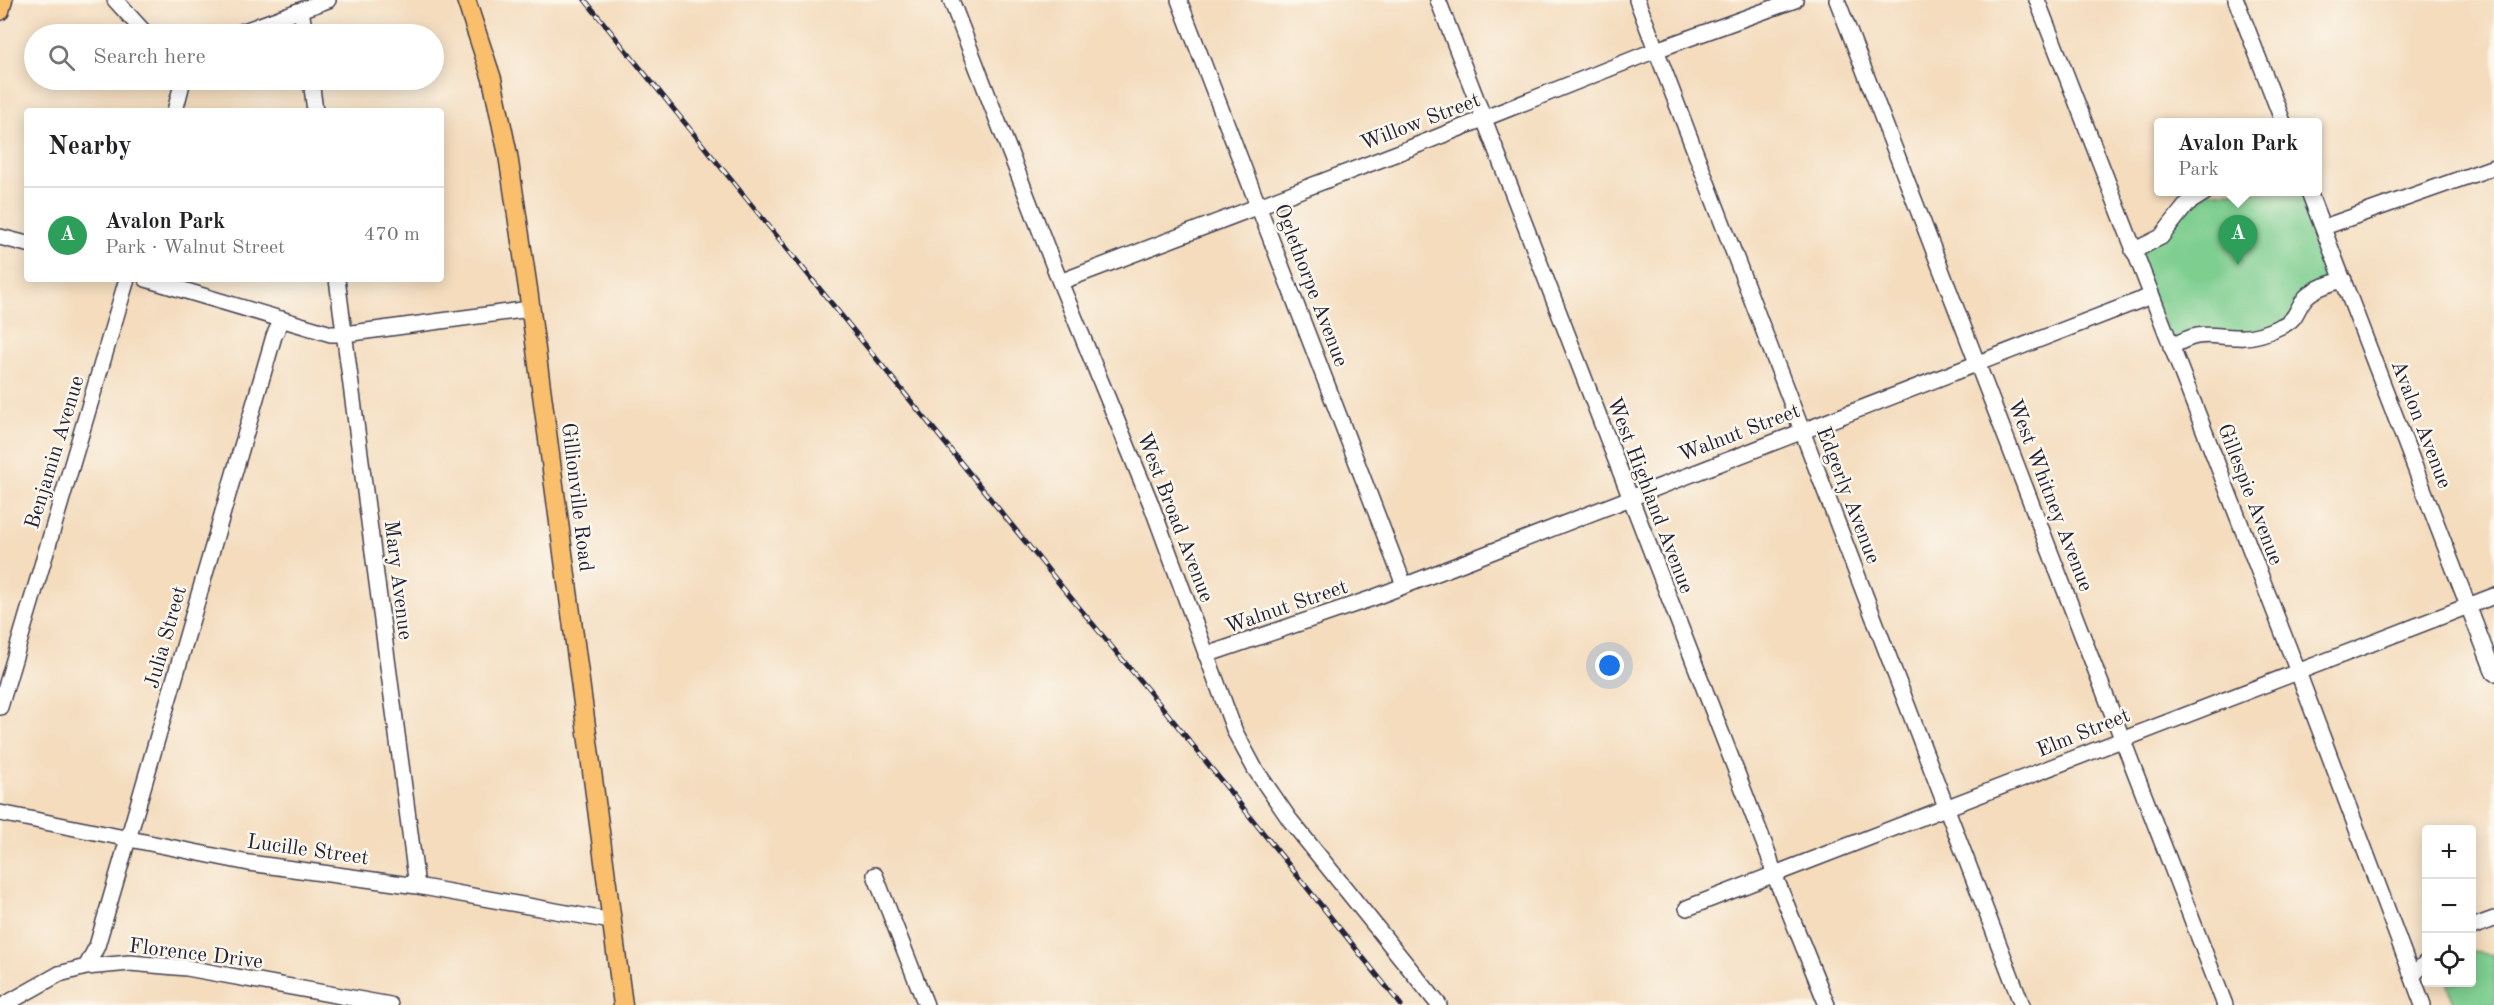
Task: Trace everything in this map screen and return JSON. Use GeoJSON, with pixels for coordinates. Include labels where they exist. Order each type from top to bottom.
{"type":"FeatureCollection","features":[{"type":"Feature","properties":{"kind":"main road"},"geometry":{"type":"LineString","coordinates":[[0,11],[3,0]]}},
{"type":"Feature","properties":{"kind":"main road","name":"Gillionville Road"},"geometry":{"type":"LineString","coordinates":[[466,0],[492,79],[508,155],[623,1005]]}},
{"type":"Feature","properties":{"kind":"street"},"geometry":{"type":"LineString","coordinates":[[115,0],[137,24]]}},
{"type":"Feature","properties":{"kind":"street"},"geometry":{"type":"LineString","coordinates":[[263,24],[328,0]]}},
{"type":"Feature","properties":{"kind":"street","name":"West Broad Avenue"},"geometry":{"type":"LineString","coordinates":[[951,0],[1060,282],[1150,504],[1235,732],[1255,769],[1290,820],[1439,1005]]}},
{"type":"Feature","properties":{"kind":"street","name":"Oglethorpe Avenue"},"geometry":{"type":"LineString","coordinates":[[1179,0],[1404,585]]}},
{"type":"Feature","properties":{"kind":"street","name":"West Highland Avenue"},"geometry":{"type":"LineString","coordinates":[[1438,0],[1774,874],[1827,1005]]}},
{"type":"Feature","properties":{"kind":"street","name":"Edgerly Avenue"},"geometry":{"type":"LineString","coordinates":[[1636,0],[2022,1005]]}},
{"type":"Feature","properties":{"kind":"street","name":"Willow Street"},"geometry":{"type":"LineString","coordinates":[[1060,282],[1656,50],[1795,0]]}},
{"type":"Feature","properties":{"kind":"street","name":"West Whitney Avenue"},"geometry":{"type":"LineString","coordinates":[[1837,0],[2225,1005]]}},
{"type":"Feature","properties":{"kind":"street","name":"Gillespie Avenue"},"geometry":{"type":"LineString","coordinates":[[2037,0],[2298,672],[2423,1005]]}},
{"type":"Feature","properties":{"kind":"street"},"geometry":{"type":"LineString","coordinates":[[2236,0],[2281,118]]}},
{"type":"Feature","properties":{"kind":"street"},"geometry":{"type":"LineString","coordinates":[[301,10],[303,24]]}},
{"type":"Feature","properties":{"kind":"street"},"geometry":{"type":"LineString","coordinates":[[176,108],[180,90]]}},
{"type":"Feature","properties":{"kind":"street"},"geometry":{"type":"LineString","coordinates":[[312,90],[315,108]]}},
{"type":"Feature","properties":{"kind":"street"},"geometry":{"type":"LineString","coordinates":[[2324,227],[2494,167]]}},
{"type":"Feature","properties":{"kind":"street"},"geometry":{"type":"LineString","coordinates":[[2133,251],[2161,237],[2187,204],[2200,196]]}},
{"type":"Feature","properties":{"kind":"street","name":"Avalon Avenue"},"geometry":{"type":"LineString","coordinates":[[2311,196],[2494,673]]}},
{"type":"Feature","properties":{"kind":"street"},"geometry":{"type":"LineString","coordinates":[[0,237],[24,243]]}},
{"type":"Feature","properties":{"kind":"street"},"geometry":{"type":"LineString","coordinates":[[2171,347],[2198,335],[2239,337],[2278,328],[2292,321],[2307,297],[2327,284],[2344,280]]}},
{"type":"Feature","properties":{"kind":"street","name":"Benjamin Avenue"},"geometry":{"type":"LineString","coordinates":[[0,707],[126,282]]}},
{"type":"Feature","properties":{"kind":"street"},"geometry":{"type":"LineString","coordinates":[[156,282],[331,334],[530,309]]}},
{"type":"Feature","properties":{"kind":"street","name":"Mary Avenue"},"geometry":{"type":"LineString","coordinates":[[338,282],[417,886]]}},
{"type":"Feature","properties":{"kind":"street","name":"Walnut Street"},"geometry":{"type":"LineString","coordinates":[[1206,655],[1360,603],[1630,496],[2151,296]]}},
{"type":"Feature","properties":{"kind":"street","name":"Julia Street"},"geometry":{"type":"LineString","coordinates":[[86,967],[97,946],[274,336],[282,319]]}},
{"type":"Feature","properties":{"kind":"street","name":"Elm Street"},"geometry":{"type":"LineString","coordinates":[[1687,908],[2494,596]]}},
{"type":"Feature","properties":{"kind":"street","name":"Lucille Street"},"geometry":{"type":"LineString","coordinates":[[0,813],[249,862],[417,886],[611,921]]}},
{"type":"Feature","properties":{"kind":"street"},"geometry":{"type":"LineString","coordinates":[[875,875],[926,1005]]}},
{"type":"Feature","properties":{"kind":"street"},"geometry":{"type":"LineString","coordinates":[[2476,926],[2494,919]]}},
{"type":"Feature","properties":{"kind":"street","name":"Florence Drive"},"geometry":{"type":"LineString","coordinates":[[4,1005],[59,974],[86,967],[130,963],[187,968],[364,1003],[390,1005]]}},
{"type":"Feature","properties":{"kind":"street"},"geometry":{"type":"LineString","coordinates":[[2412,976],[2422,967]]}},
{"type":"Feature","properties":{"kind":"green space"},"geometry":{"type":"Polygon","coordinates":[[[2204,196],[2310,196],[2342,279],[2325,285],[2296,314],[2268,329],[2236,337],[2172,345],[2135,252],[2204,196]]]}},
{"type":"Feature","properties":{"kind":"green space"},"geometry":{"type":"Polygon","coordinates":[[[2476,953],[2494,955],[2494,1005],[2454,1005],[2449,987],[2476,987],[2476,953]]]}},
{"type":"Feature","properties":{"kind":"railway"},"geometry":{"type":"LineString","coordinates":[[585,0],[1167,713],[1401,1005]]}},
{"type":"Feature","properties":{"kind":"place","name":"Avalon Park"},"geometry":{"type":"Point","coordinates":[2238,265]}}]}
